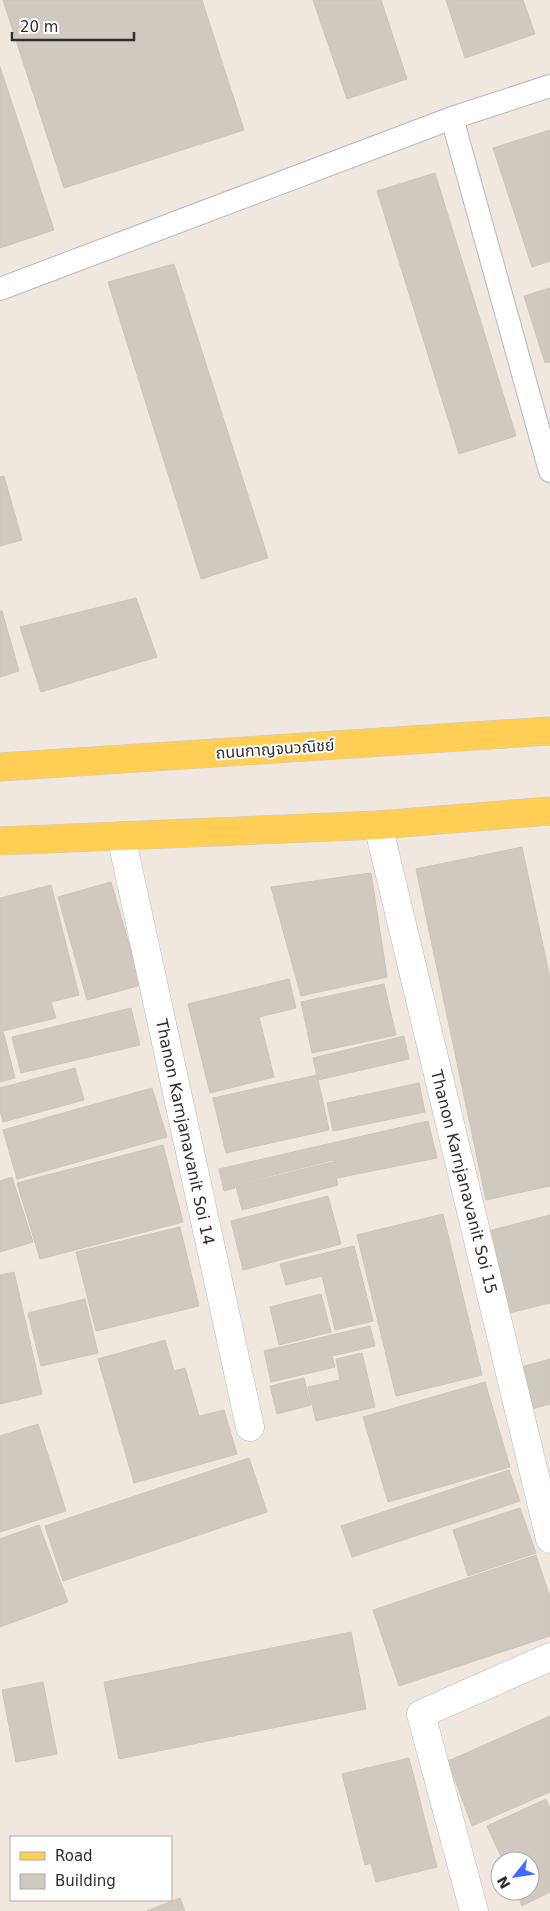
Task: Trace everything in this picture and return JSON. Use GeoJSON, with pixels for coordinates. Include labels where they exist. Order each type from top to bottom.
{"type":"FeatureCollection","features":[{"type":"Feature","properties":{"kind":"main road","name":"ถนนกาญจนวณิชย์"},"geometry":{"type":"LineString","coordinates":[[0,767],[550,731]]}},
{"type":"Feature","properties":{"kind":"main road"},"geometry":{"type":"LineString","coordinates":[[0,841],[378,825],[550,811]]}},
{"type":"Feature","properties":{"kind":"street","name":"Thanon Karnjanavanit Soi 15"},"geometry":{"type":"LineString","coordinates":[[378,825],[550,1539]]}},
{"type":"Feature","properties":{"kind":"street","name":"Thanon Karnjanavanit Soi 14"},"geometry":{"type":"LineString","coordinates":[[121,836],[250,1427]]}},
{"type":"Feature","properties":{"kind":"street"},"geometry":{"type":"LineString","coordinates":[[474,1911],[421,1714],[550,1658]]}},
{"type":"Feature","properties":{"kind":"lane"},"geometry":{"type":"LineString","coordinates":[[0,289],[452,118],[550,86]]}},
{"type":"Feature","properties":{"kind":"lane"},"geometry":{"type":"LineString","coordinates":[[452,118],[550,471]]}},
{"type":"Feature","properties":{"kind":"building"},"geometry":{"type":"Polygon","coordinates":[[[3,0],[202,0],[244,130],[64,188],[3,0]]]}},
{"type":"Feature","properties":{"kind":"building"},"geometry":{"type":"Polygon","coordinates":[[[313,0],[381,0],[407,79],[347,99],[313,0]]]}},
{"type":"Feature","properties":{"kind":"building"},"geometry":{"type":"Polygon","coordinates":[[[446,0],[523,0],[535,34],[465,58],[446,0]]]}},
{"type":"Feature","properties":{"kind":"building"},"geometry":{"type":"Polygon","coordinates":[[[0,67],[54,230],[0,248],[0,67]]]}},
{"type":"Feature","properties":{"kind":"building"},"geometry":{"type":"Polygon","coordinates":[[[550,130],[550,261],[532,267],[493,148],[550,130]]]}},
{"type":"Feature","properties":{"kind":"building"},"geometry":{"type":"Polygon","coordinates":[[[435,173],[516,436],[459,454],[377,191],[435,173]]]}},
{"type":"Feature","properties":{"kind":"building"},"geometry":{"type":"Polygon","coordinates":[[[174,264],[268,558],[201,579],[108,282],[174,264]]]}},
{"type":"Feature","properties":{"kind":"building"},"geometry":{"type":"Polygon","coordinates":[[[550,288],[550,362],[545,363],[524,296],[550,288]]]}},
{"type":"Feature","properties":{"kind":"building"},"geometry":{"type":"Polygon","coordinates":[[[4,476],[22,540],[0,546],[0,477],[4,476]]]}},
{"type":"Feature","properties":{"kind":"building"},"geometry":{"type":"Polygon","coordinates":[[[136,598],[157,657],[41,692],[20,627],[136,598]]]}},
{"type":"Feature","properties":{"kind":"building"},"geometry":{"type":"Polygon","coordinates":[[[0,611],[2,611],[19,671],[0,677],[0,611]]]}},
{"type":"Feature","properties":{"kind":"building"},"geometry":{"type":"Polygon","coordinates":[[[522,847],[550,978],[550,1186],[486,1200],[416,869],[522,847]]]}},
{"type":"Feature","properties":{"kind":"building"},"geometry":{"type":"Polygon","coordinates":[[[371,873],[387,977],[301,996],[271,887],[371,873]]]}},
{"type":"Feature","properties":{"kind":"building"},"geometry":{"type":"Polygon","coordinates":[[[111,882],[141,985],[87,1000],[58,897],[111,882]]]}},
{"type":"Feature","properties":{"kind":"building"},"geometry":{"type":"Polygon","coordinates":[[[51,885],[79,995],[51,1002],[56,1018],[3,1031],[15,1078],[0,1082],[0,898],[51,885]]]}},
{"type":"Feature","properties":{"kind":"building"},"geometry":{"type":"Polygon","coordinates":[[[289,979],[296,1008],[259,1017],[274,1077],[210,1093],[188,1004],[289,979]]]}},
{"type":"Feature","properties":{"kind":"building"},"geometry":{"type":"Polygon","coordinates":[[[384,984],[396,1035],[312,1053],[301,1002],[384,984]]]}},
{"type":"Feature","properties":{"kind":"building"},"geometry":{"type":"Polygon","coordinates":[[[131,1008],[140,1045],[21,1073],[12,1037],[131,1008]]]}},
{"type":"Feature","properties":{"kind":"building"},"geometry":{"type":"Polygon","coordinates":[[[404,1036],[409,1059],[318,1080],[313,1058],[404,1036]]]}},
{"type":"Feature","properties":{"kind":"building"},"geometry":{"type":"Polygon","coordinates":[[[75,1068],[84,1100],[3,1122],[0,1110],[0,1088],[75,1068]]]}},
{"type":"Feature","properties":{"kind":"building"},"geometry":{"type":"Polygon","coordinates":[[[317,1075],[329,1130],[226,1153],[213,1098],[317,1075]]]}},
{"type":"Feature","properties":{"kind":"building"},"geometry":{"type":"Polygon","coordinates":[[[419,1083],[425,1112],[333,1131],[327,1103],[419,1083]]]}},
{"type":"Feature","properties":{"kind":"building"},"geometry":{"type":"Polygon","coordinates":[[[152,1088],[167,1137],[17,1179],[3,1130],[152,1088]]]}},
{"type":"Feature","properties":{"kind":"building"},"geometry":{"type":"Polygon","coordinates":[[[428,1121],[437,1158],[337,1178],[333,1160],[235,1185],[235,1188],[224,1191],[219,1169],[428,1121]]]}},
{"type":"Feature","properties":{"kind":"building"},"geometry":{"type":"Polygon","coordinates":[[[163,1145],[183,1222],[40,1259],[17,1183],[163,1145]]]}},
{"type":"Feature","properties":{"kind":"building"},"geometry":{"type":"Polygon","coordinates":[[[332,1162],[338,1185],[242,1210],[236,1186],[332,1162]]]}},
{"type":"Feature","properties":{"kind":"building"},"geometry":{"type":"Polygon","coordinates":[[[12,1177],[33,1242],[0,1252],[0,1181],[12,1177]]]}},
{"type":"Feature","properties":{"kind":"building"},"geometry":{"type":"Polygon","coordinates":[[[328,1196],[341,1244],[243,1270],[231,1221],[328,1196]]]}},
{"type":"Feature","properties":{"kind":"building"},"geometry":{"type":"Polygon","coordinates":[[[443,1214],[482,1375],[396,1396],[357,1235],[443,1214]]]}},
{"type":"Feature","properties":{"kind":"building"},"geometry":{"type":"Polygon","coordinates":[[[550,1215],[550,1303],[509,1313],[488,1231],[550,1215]]]}},
{"type":"Feature","properties":{"kind":"building"},"geometry":{"type":"Polygon","coordinates":[[[180,1227],[199,1306],[96,1331],[76,1252],[180,1227]]]}},
{"type":"Feature","properties":{"kind":"building"},"geometry":{"type":"Polygon","coordinates":[[[354,1246],[373,1321],[335,1330],[322,1276],[286,1285],[280,1264],[354,1246]]]}},
{"type":"Feature","properties":{"kind":"building"},"geometry":{"type":"Polygon","coordinates":[[[14,1272],[42,1394],[0,1404],[0,1275],[14,1272]]]}},
{"type":"Feature","properties":{"kind":"building"},"geometry":{"type":"Polygon","coordinates":[[[321,1294],[331,1332],[279,1345],[270,1307],[321,1294]]]}},
{"type":"Feature","properties":{"kind":"building"},"geometry":{"type":"Polygon","coordinates":[[[85,1299],[98,1353],[41,1366],[28,1313],[85,1299]]]}},
{"type":"Feature","properties":{"kind":"building"},"geometry":{"type":"Polygon","coordinates":[[[370,1326],[375,1346],[332,1356],[335,1367],[271,1382],[264,1351],[370,1326]]]}},
{"type":"Feature","properties":{"kind":"building"},"geometry":{"type":"Polygon","coordinates":[[[165,1340],[174,1371],[185,1368],[199,1416],[224,1410],[237,1454],[134,1483],[98,1359],[165,1340]]]}},
{"type":"Feature","properties":{"kind":"building"},"geometry":{"type":"Polygon","coordinates":[[[362,1353],[375,1407],[316,1421],[308,1387],[340,1380],[336,1359],[362,1353]]]}},
{"type":"Feature","properties":{"kind":"building"},"geometry":{"type":"Polygon","coordinates":[[[550,1359],[550,1404],[532,1409],[521,1367],[550,1359]]]}},
{"type":"Feature","properties":{"kind":"building"},"geometry":{"type":"Polygon","coordinates":[[[304,1378],[311,1405],[277,1414],[270,1386],[304,1378]]]}},
{"type":"Feature","properties":{"kind":"building"},"geometry":{"type":"Polygon","coordinates":[[[485,1382],[510,1467],[388,1502],[363,1417],[485,1382]]]}},
{"type":"Feature","properties":{"kind":"building"},"geometry":{"type":"Polygon","coordinates":[[[38,1424],[66,1511],[0,1532],[0,1436],[38,1424]]]}},
{"type":"Feature","properties":{"kind":"building"},"geometry":{"type":"Polygon","coordinates":[[[249,1458],[267,1512],[63,1581],[45,1526],[249,1458]]]}},
{"type":"Feature","properties":{"kind":"building"},"geometry":{"type":"Polygon","coordinates":[[[509,1470],[520,1501],[352,1557],[341,1526],[509,1470]]]}},
{"type":"Feature","properties":{"kind":"building"},"geometry":{"type":"Polygon","coordinates":[[[520,1508],[536,1553],[468,1576],[453,1530],[520,1508]]]}},
{"type":"Feature","properties":{"kind":"building"},"geometry":{"type":"Polygon","coordinates":[[[39,1525],[68,1602],[0,1627],[0,1539],[39,1525]]]}},
{"type":"Feature","properties":{"kind":"building"},"geometry":{"type":"Polygon","coordinates":[[[536,1555],[550,1597],[550,1636],[399,1686],[373,1610],[536,1555]]]}},
{"type":"Feature","properties":{"kind":"building"},"geometry":{"type":"Polygon","coordinates":[[[351,1632],[366,1709],[119,1759],[104,1682],[351,1632]]]}},
{"type":"Feature","properties":{"kind":"building"},"geometry":{"type":"Polygon","coordinates":[[[43,1682],[57,1754],[16,1762],[2,1690],[43,1682]]]}},
{"type":"Feature","properties":{"kind":"building"},"geometry":{"type":"Polygon","coordinates":[[[550,1716],[550,1792],[472,1826],[448,1761],[550,1716]]]}},
{"type":"Feature","properties":{"kind":"building"},"geometry":{"type":"Polygon","coordinates":[[[409,1758],[437,1867],[376,1882],[371,1863],[365,1865],[342,1774],[409,1758]]]}},
{"type":"Feature","properties":{"kind":"building"},"geometry":{"type":"Polygon","coordinates":[[[546,1799],[550,1809],[550,1892],[540,1897],[540,1851],[498,1851],[487,1826],[546,1799]]]}},
{"type":"Feature","properties":{"kind":"building"},"geometry":{"type":"Polygon","coordinates":[[[180,1898],[185,1911],[147,1911],[180,1898]]]}},
{"type":"Feature","properties":{"kind":"building"},"geometry":{"type":"Polygon","coordinates":[[[520,1901],[532,1901],[522,1906],[520,1901]]]}}]}
